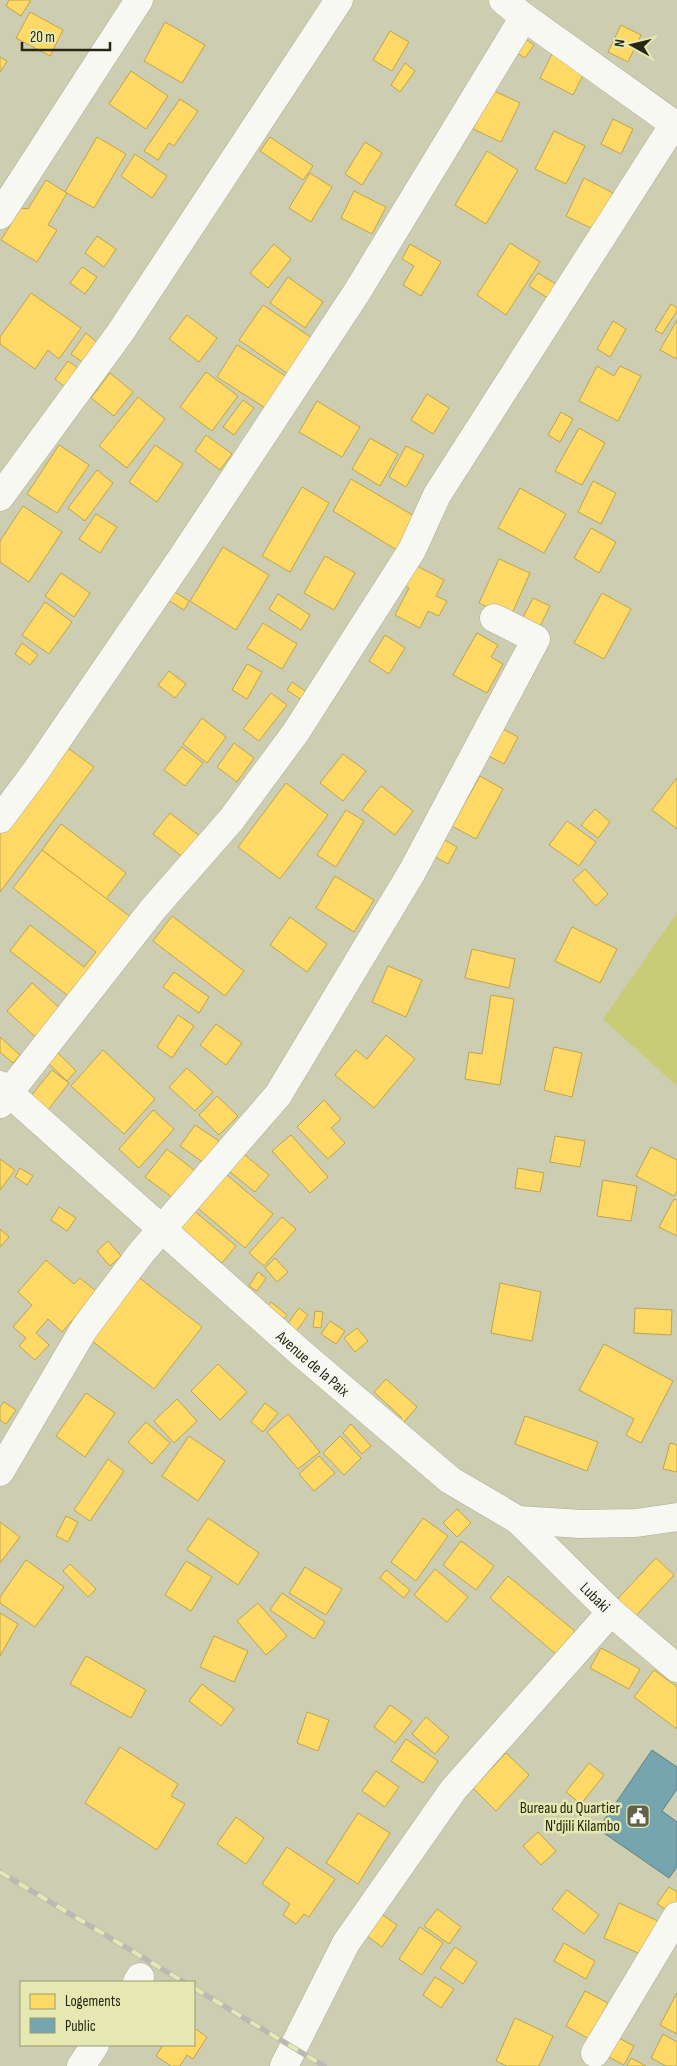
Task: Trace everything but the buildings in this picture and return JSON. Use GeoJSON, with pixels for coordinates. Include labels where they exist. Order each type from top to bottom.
{"type":"FeatureCollection","features":[{"type":"Feature","properties":{"kind":"street"},"geometry":{"type":"LineString","coordinates":[[0,214],[139,0]]}},
{"type":"Feature","properties":{"kind":"street"},"geometry":{"type":"LineString","coordinates":[[0,497],[120,333],[339,0]]}},
{"type":"Feature","properties":{"kind":"street"},"geometry":{"type":"LineString","coordinates":[[3,1093],[152,908],[231,820],[296,732],[412,550],[437,495],[676,125],[503,0]]}},
{"type":"Feature","properties":{"kind":"street"},"geometry":{"type":"LineString","coordinates":[[0,819],[36,771],[183,556],[351,300],[524,17]]}},
{"type":"Feature","properties":{"kind":"street"},"geometry":{"type":"LineString","coordinates":[[0,1472],[84,1329],[141,1253],[278,1095],[412,872],[536,639],[494,618]]}},
{"type":"Feature","properties":{"kind":"street","name":"Avenue de la Paix"},"geometry":{"type":"LineString","coordinates":[[3,1093],[162,1229],[301,1353],[450,1480],[518,1520],[581,1524],[636,1523],[677,1517]]}},
{"type":"Feature","properties":{"kind":"street","name":"Lubaki"},"geometry":{"type":"LineString","coordinates":[[518,1520],[611,1612],[677,1668]]}},
{"type":"Feature","properties":{"kind":"street"},"geometry":{"type":"LineString","coordinates":[[284,2066],[346,1943],[452,1790],[611,1612]]}},
{"type":"Feature","properties":{"kind":"street"},"geometry":{"type":"LineString","coordinates":[[595,2053],[677,1916]]}},
{"type":"Feature","properties":{"kind":"street"},"geometry":{"type":"LineString","coordinates":[[81,2066],[94,2046]]}},
{"type":"Feature","properties":{"kind":"green space"},"geometry":{"type":"Polygon","coordinates":[[[677,913],[677,1086],[603,1019],[677,913]]]}},
{"type":"Feature","properties":{"kind":"railway"},"geometry":{"type":"LineString","coordinates":[[0,1872],[182,1981]]}},
{"type":"Feature","properties":{"kind":"railway"},"geometry":{"type":"LineString","coordinates":[[195,1989],[324,2066]]}},
{"type":"Feature","properties":{"kind":"place","name":"Bureau du Quartier N'djili Kilambo"},"geometry":{"type":"Point","coordinates":[638,1816]}}]}
